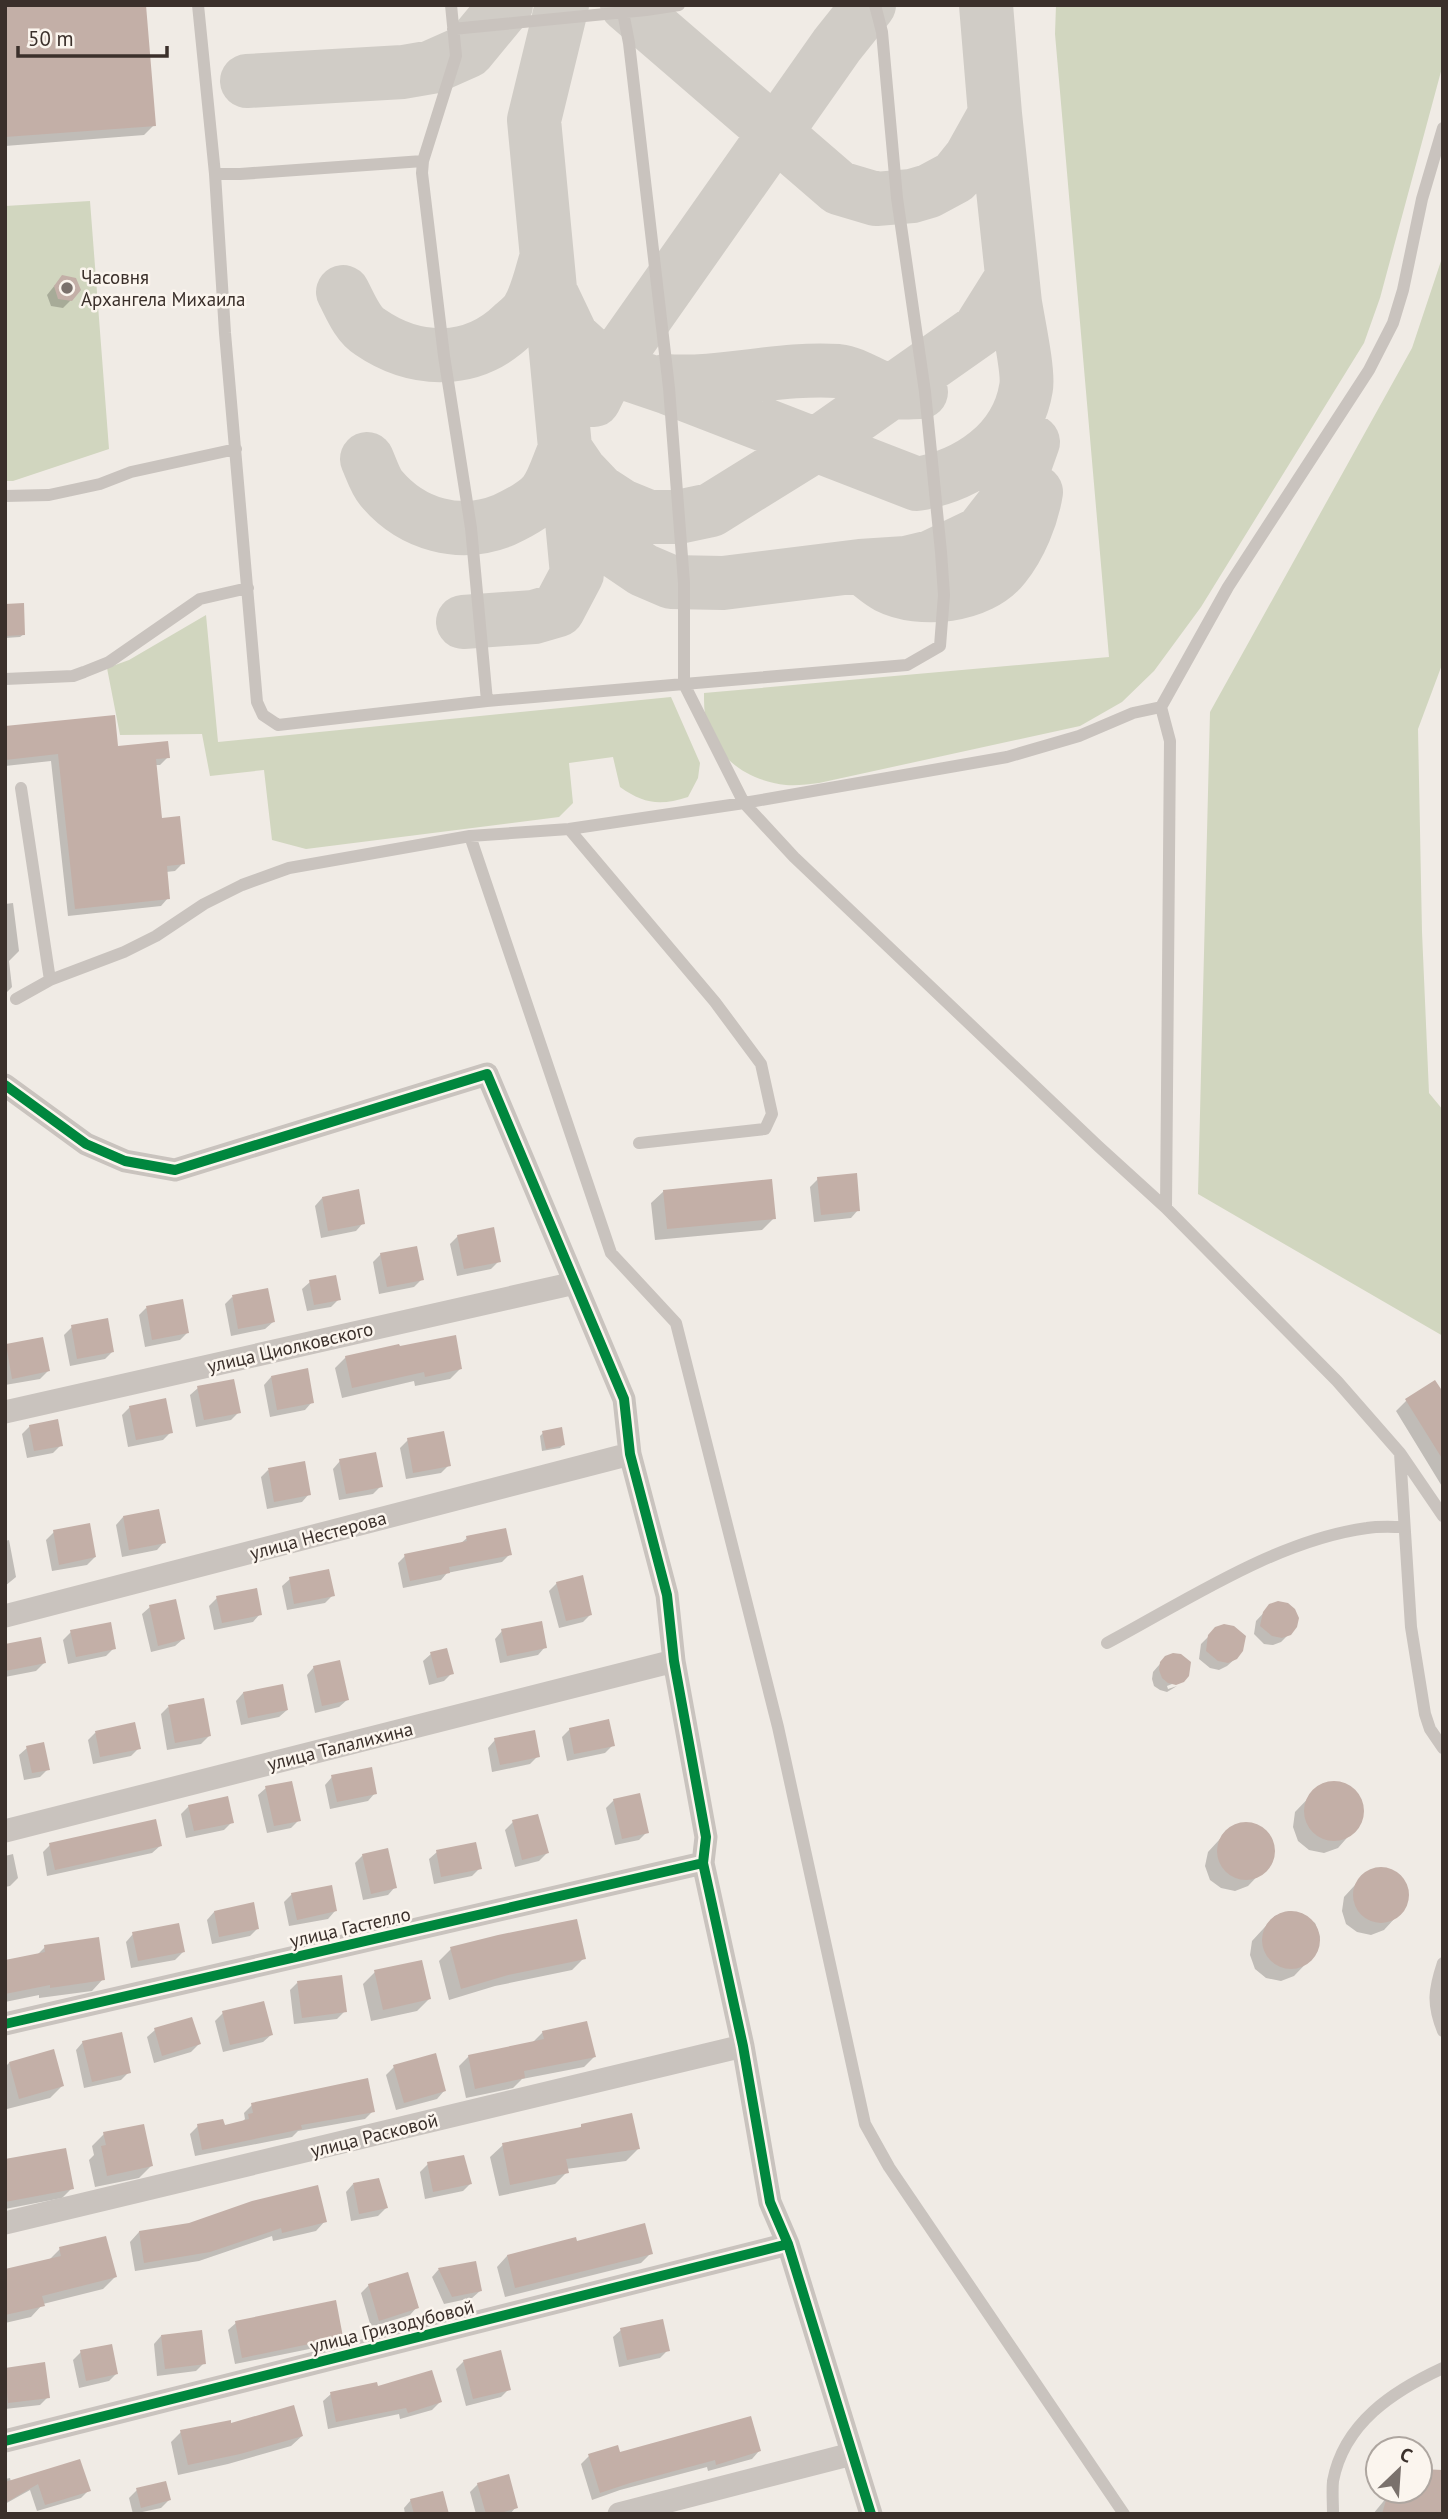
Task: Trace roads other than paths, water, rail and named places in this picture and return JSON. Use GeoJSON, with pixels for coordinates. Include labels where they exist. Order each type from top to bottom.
{"type":"FeatureCollection","features":[{"type":"Feature","properties":{"kind":"street"},"geometry":{"type":"LineString","coordinates":[[5,1085],[86,1144],[125,1161],[175,1170],[487,1074],[624,1399],[631,1454],[667,1595],[674,1661],[706,1838],[704,1863],[743,2046],[770,2202],[788,2244],[871,2514]]}},
{"type":"Feature","properties":{"kind":"street","name":"улица Циолковского"},"geometry":{"type":"LineString","coordinates":[[5,1412],[575,1283]]}},
{"type":"Feature","properties":{"kind":"street","name":"улица Нестерова"},"geometry":{"type":"LineString","coordinates":[[5,1616],[631,1454]]}},
{"type":"Feature","properties":{"kind":"street","name":"улица Талалихина"},"geometry":{"type":"LineString","coordinates":[[5,1831],[674,1661]]}},
{"type":"Feature","properties":{"kind":"street","name":"улица Гастелло"},"geometry":{"type":"LineString","coordinates":[[5,2024],[704,1863]]}},
{"type":"Feature","properties":{"kind":"street","name":"улица Расковой"},"geometry":{"type":"LineString","coordinates":[[5,2223],[743,2046]]}},
{"type":"Feature","properties":{"kind":"street","name":"улица Гризодубовой"},"geometry":{"type":"LineString","coordinates":[[5,2441],[788,2244]]}},
{"type":"Feature","properties":{"kind":"street"},"geometry":{"type":"LineString","coordinates":[[619,2514],[852,2454]]}},
{"type":"Feature","properties":{"kind":"lane"},"geometry":{"type":"LineString","coordinates":[[198,5],[215,174],[218,244],[257,702],[263,715],[278,725],[487,701],[907,665],[940,646],[944,595],[925,392],[897,198],[882,32],[874,5]]}},
{"type":"Feature","properties":{"kind":"lane"},"geometry":{"type":"LineString","coordinates":[[451,5],[456,56],[423,161],[422,173],[444,355],[471,528],[487,701]]}},
{"type":"Feature","properties":{"kind":"lane"},"geometry":{"type":"LineString","coordinates":[[453,29],[679,5]]}},
{"type":"Feature","properties":{"kind":"lane"},"geometry":{"type":"LineString","coordinates":[[623,12],[669,388],[684,583],[684,684],[744,803],[794,857],[1166,1208],[1337,1381],[1400,1453],[1443,1516]]}},
{"type":"Feature","properties":{"kind":"lane"},"geometry":{"type":"LineString","coordinates":[[1166,1208],[1170,741],[1161,707],[1228,587],[1369,370],[1393,323],[1404,290],[1422,199],[1443,128]]}},
{"type":"Feature","properties":{"kind":"lane"},"geometry":{"type":"LineString","coordinates":[[215,174],[423,161]]}},
{"type":"Feature","properties":{"kind":"lane"},"geometry":{"type":"LineString","coordinates":[[5,496],[60,492],[100,484],[131,472],[236,449]]}},
{"type":"Feature","properties":{"kind":"lane"},"geometry":{"type":"LineString","coordinates":[[5,679],[73,676],[109,662],[200,599],[248,588]]}},
{"type":"Feature","properties":{"kind":"lane"},"geometry":{"type":"LineString","coordinates":[[16,999],[50,980],[124,952],[156,936],[213,899],[242,885],[289,868],[470,836],[569,830],[744,803],[1007,757],[1079,736],[1133,713],[1161,707]]}},
{"type":"Feature","properties":{"kind":"lane"},"geometry":{"type":"LineString","coordinates":[[21,788],[50,980]]}},
{"type":"Feature","properties":{"kind":"lane"},"geometry":{"type":"LineString","coordinates":[[569,830],[715,1002],[761,1064],[764,1077],[772,1114],[765,1129],[639,1143]]}},
{"type":"Feature","properties":{"kind":"lane"},"geometry":{"type":"LineString","coordinates":[[470,836],[611,1253],[676,1323],[778,1727],[864,2124],[889,2166],[1124,2514]]}},
{"type":"Feature","properties":{"kind":"lane"},"geometry":{"type":"LineString","coordinates":[[1400,1453],[1411,1627],[1425,1714],[1430,1729],[1443,1748]]}},
{"type":"Feature","properties":{"kind":"lane"},"geometry":{"type":"LineString","coordinates":[[1107,1643],[1264,1559],[1317,1539],[1368,1528],[1404,1527]]}},
{"type":"Feature","properties":{"kind":"lane"},"geometry":{"type":"LineString","coordinates":[[1443,1963],[1434,1989],[1436,2015],[1443,2031]]}},
{"type":"Feature","properties":{"kind":"lane"},"geometry":{"type":"LineString","coordinates":[[1333,2514],[1333,2482],[1347,2441],[1373,2410],[1423,2377],[1443,2368]]}},
{"type":"Feature","properties":{"kind":"place","name":"Часовня Архангела Михаила"},"geometry":{"type":"Point","coordinates":[67,288]}}]}
